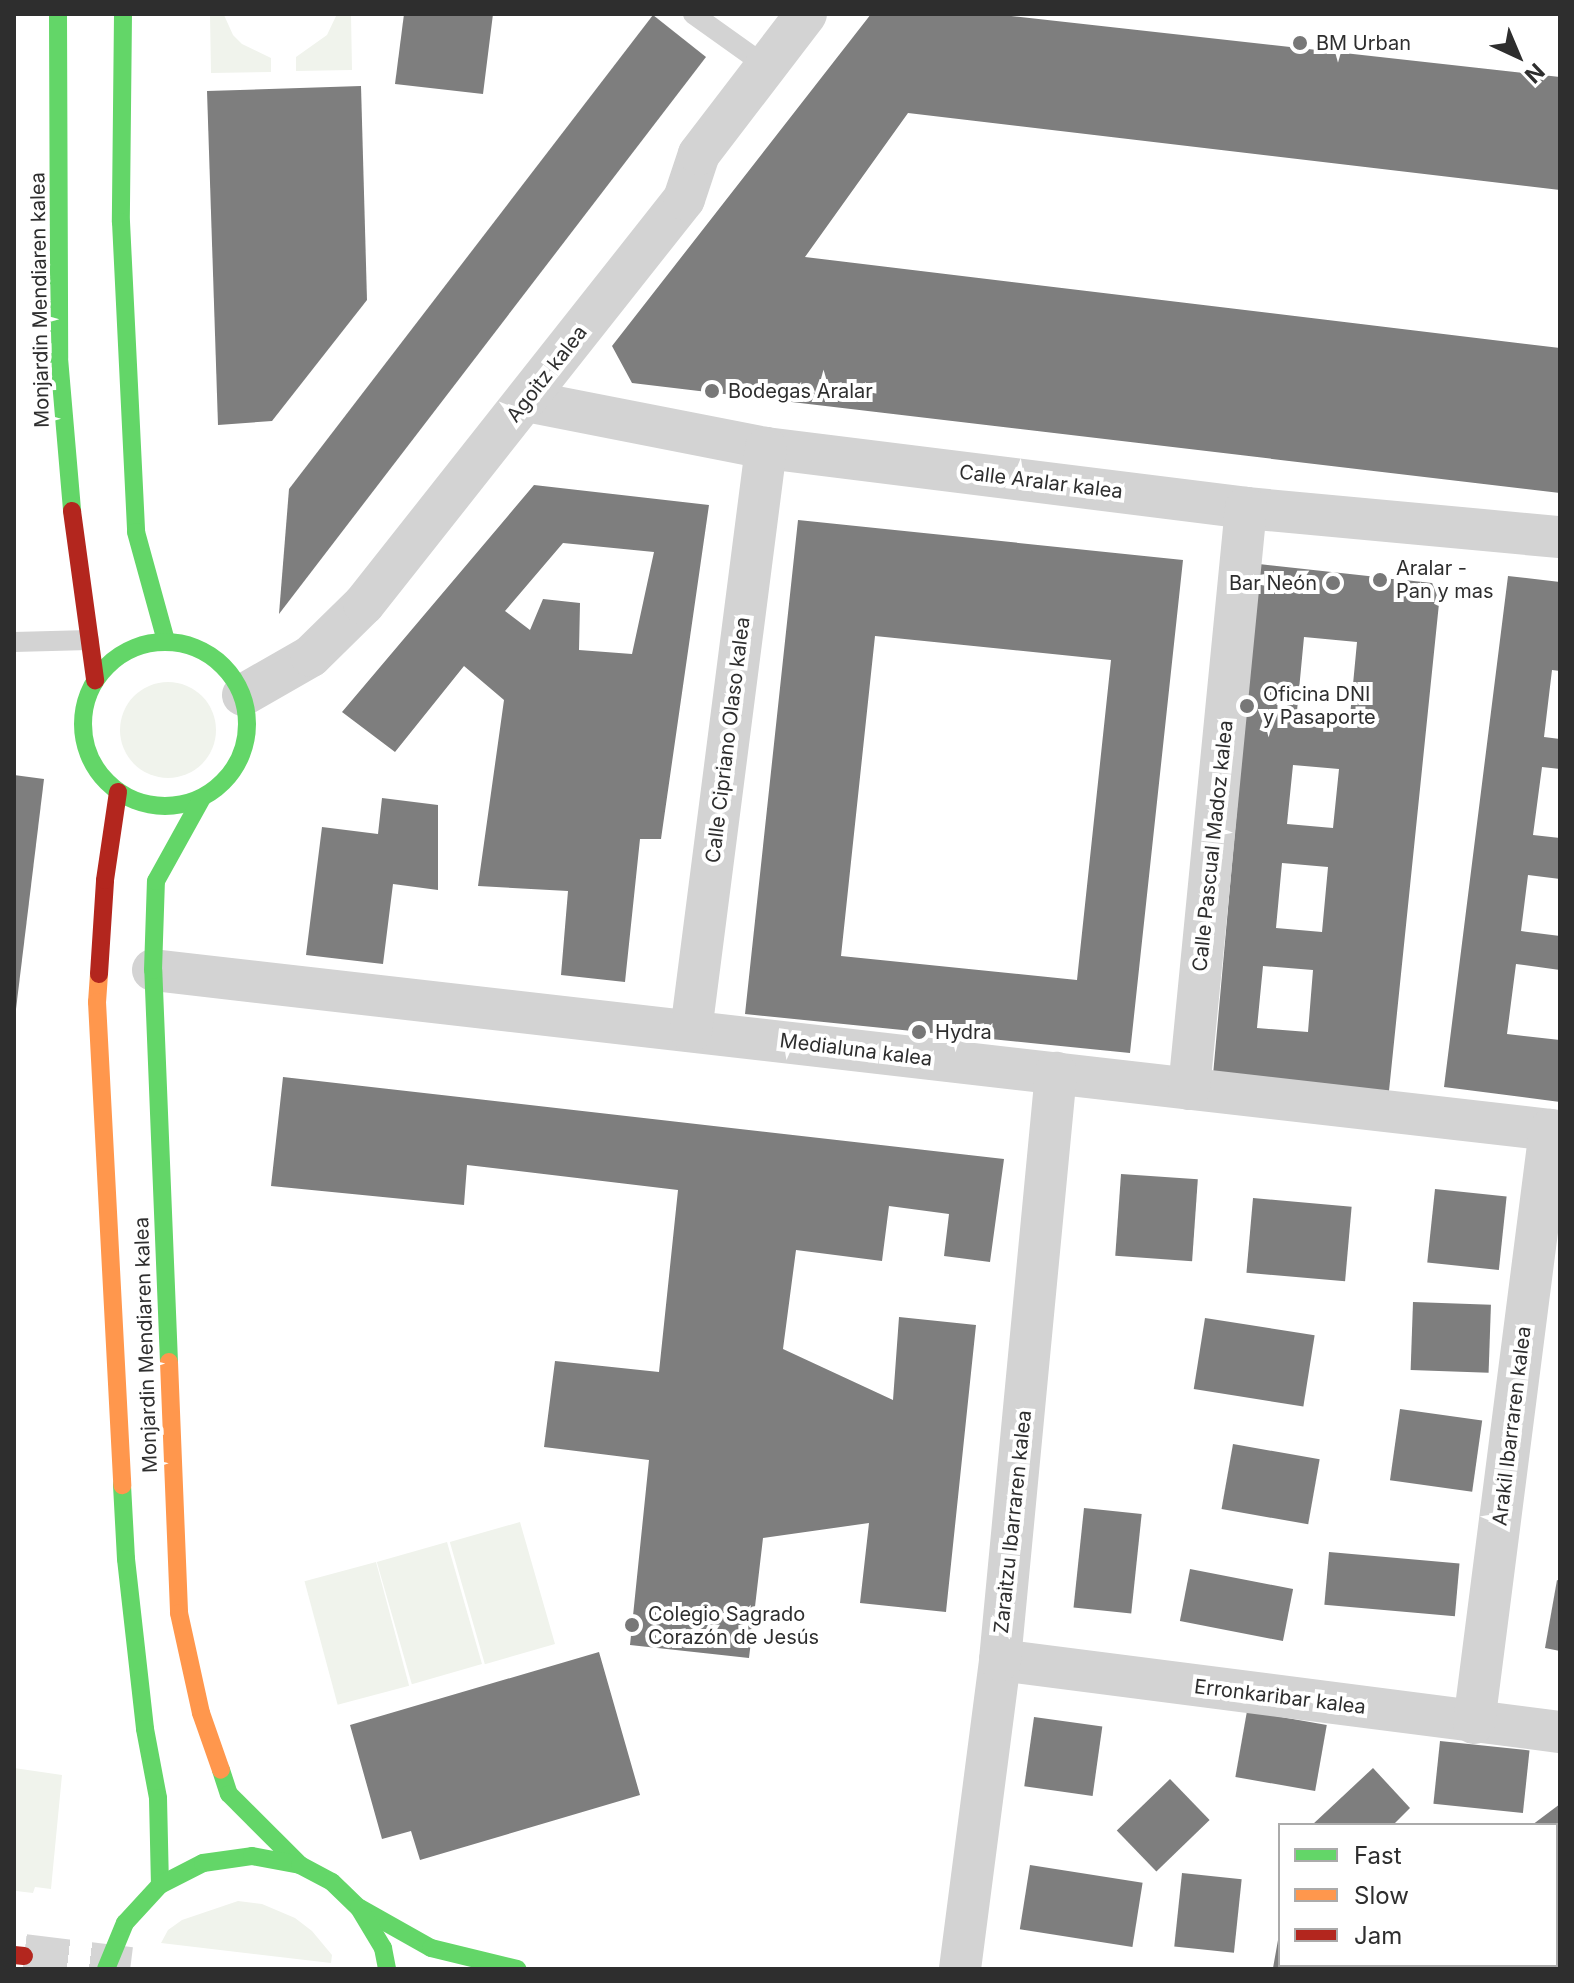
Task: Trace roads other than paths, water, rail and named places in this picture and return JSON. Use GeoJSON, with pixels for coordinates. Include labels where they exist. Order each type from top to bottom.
{"type":"FeatureCollection","features":[{"type":"Feature","properties":{"kind":"main road","name":"Monjardin Mendiaren kalea"},"geometry":{"type":"LineString","coordinates":[[58,14],[59,358],[74,538],[95,680]]}},
{"type":"Feature","properties":{"kind":"main road"},"geometry":{"type":"LineString","coordinates":[[123,14],[121,222],[136,532],[166,641],[191,645],[213,657],[231,674],[243,695]]}},
{"type":"Feature","properties":{"kind":"main road","name":"Monjardin Mendiaren kalea"},"geometry":{"type":"LineString","coordinates":[[166,641],[139,646],[114,659],[95,680],[85,701],[82,723],[86,748],[96,771],[118,792],[137,802],[159,807],[181,806],[202,798],[221,784],[237,766],[246,743],[248,719],[243,695]]}},
{"type":"Feature","properties":{"kind":"main road","name":"Monjardin Mendiaren kalea"},"geometry":{"type":"LineString","coordinates":[[118,792],[105,880],[97,1002],[126,1559],[145,1729],[158,1798],[160,1885]]}},
{"type":"Feature","properties":{"kind":"main road","name":"Monjardin Mendiaren kalea"},"geometry":{"type":"LineString","coordinates":[[202,798],[156,881],[153,970],[179,1613],[201,1713],[229,1794],[300,1865]]}},
{"type":"Feature","properties":{"kind":"main road"},"geometry":{"type":"LineString","coordinates":[[106,1969],[125,1923],[160,1885],[203,1863],[252,1856],[300,1865],[332,1882],[359,1908],[431,1948],[517,1969]]}},
{"type":"Feature","properties":{"kind":"main road"},"geometry":{"type":"LineString","coordinates":[[359,1908],[383,1948],[387,1969]]}},
{"type":"Feature","properties":{"kind":"street","name":"Agoitz kalea"},"geometry":{"type":"LineString","coordinates":[[243,695],[311,656],[364,604],[684,199],[699,154],[806,14]]}},
{"type":"Feature","properties":{"kind":"street","name":"Calle Aralar kalea"},"geometry":{"type":"LineString","coordinates":[[526,401],[766,448],[1246,508],[1560,537]]}},
{"type":"Feature","properties":{"kind":"street","name":"Calle Cipriano Olaso kalea"},"geometry":{"type":"LineString","coordinates":[[691,1031],[766,448]]}},
{"type":"Feature","properties":{"kind":"street","name":"Calle Pascual Madoz kalea"},"geometry":{"type":"LineString","coordinates":[[1189,1089],[1246,508]]}},
{"type":"Feature","properties":{"kind":"street","name":"Medialuna kalea"},"geometry":{"type":"LineString","coordinates":[[153,970],[1555,1130]]}},
{"type":"Feature","properties":{"kind":"street","name":"Zaraitzu Ibarraren kalea"},"geometry":{"type":"LineString","coordinates":[[960,1969],[1000,1660],[1056,1073]]}},
{"type":"Feature","properties":{"kind":"street","name":"Arakil Ibarraren kalea"},"geometry":{"type":"LineString","coordinates":[[1474,1723],[1555,1130]]}},
{"type":"Feature","properties":{"kind":"street","name":"Erronkaribar kalea"},"geometry":{"type":"LineString","coordinates":[[1000,1660],[1560,1732]]}},
{"type":"Feature","properties":{"kind":"lane"},"geometry":{"type":"LineString","coordinates":[[693,14],[766,66]]}},
{"type":"Feature","properties":{"kind":"lane"},"geometry":{"type":"LineString","coordinates":[[14,642],[89,640]]}},
{"type":"Feature","properties":{"kind":"tunnel"},"geometry":{"type":"LineString","coordinates":[[24,1956],[130,1969]]}},
{"type":"Feature","properties":{"kind":"place","name":"BM Urban"},"geometry":{"type":"Point","coordinates":[1300,43]}},
{"type":"Feature","properties":{"kind":"place","name":"Bodegas Aralar"},"geometry":{"type":"Point","coordinates":[712,391]}},
{"type":"Feature","properties":{"kind":"place","name":"Aralar - Pan y mas"},"geometry":{"type":"Point","coordinates":[1380,580]}},
{"type":"Feature","properties":{"kind":"place","name":"Bar Neón"},"geometry":{"type":"Point","coordinates":[1333,583]}},
{"type":"Feature","properties":{"kind":"place","name":"Oficina DNI y Pasaporte"},"geometry":{"type":"Point","coordinates":[1247,706]}},
{"type":"Feature","properties":{"kind":"place","name":"Hydra"},"geometry":{"type":"Point","coordinates":[919,1032]}},
{"type":"Feature","properties":{"kind":"place","name":"Colegio Sagrado Corazón de Jesús"},"geometry":{"type":"Point","coordinates":[632,1625]}}]}
